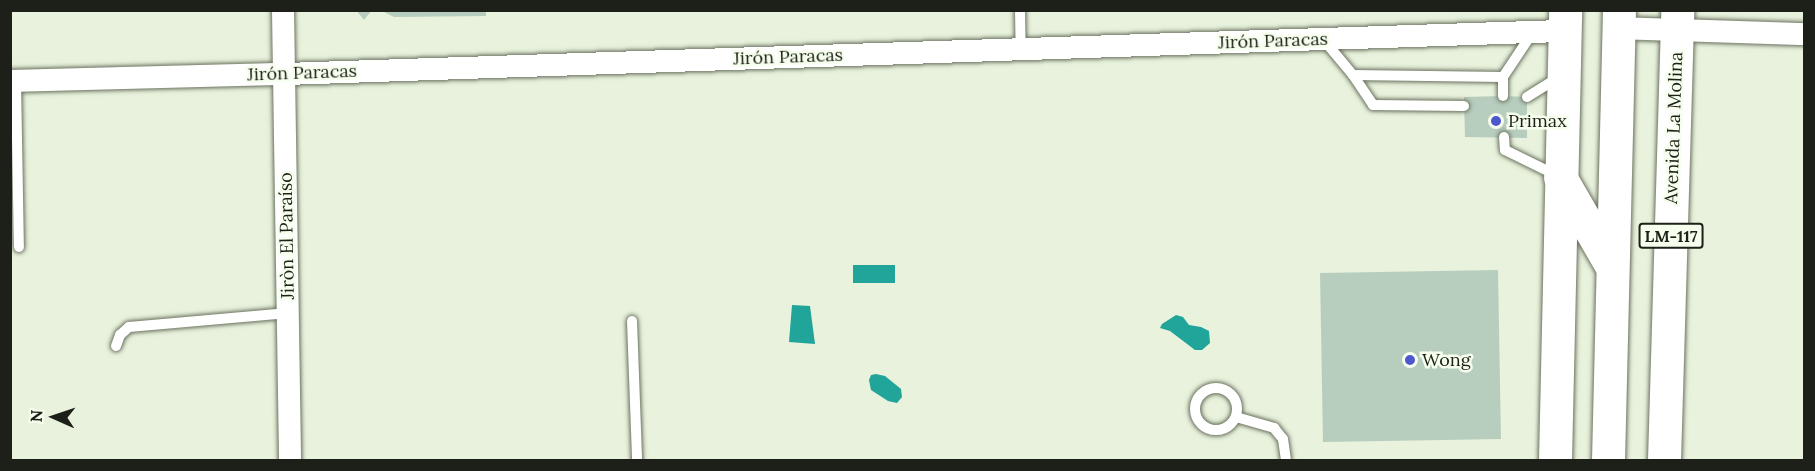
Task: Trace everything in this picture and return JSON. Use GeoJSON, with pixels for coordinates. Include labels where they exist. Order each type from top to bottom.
{"type":"FeatureCollection","features":[{"type":"Feature","properties":{"kind":"main road","name":"LM-117"},"geometry":{"type":"LineString","coordinates":[[1608,460],[1619,19]]}},
{"type":"Feature","properties":{"kind":"main road","name":"Avenida La Molina"},"geometry":{"type":"LineString","coordinates":[[1664,460],[1677,20]]}},
{"type":"Feature","properties":{"kind":"main road"},"geometry":{"type":"LineString","coordinates":[[1555,460],[1564,74],[1559,21]]}},
{"type":"Feature","properties":{"kind":"main road"},"geometry":{"type":"LineString","coordinates":[[1560,177],[1612,267]]}},
{"type":"Feature","properties":{"kind":"street","name":"Jiròn El Paraíso"},"geometry":{"type":"LineString","coordinates":[[283,10],[291,460]]}},
{"type":"Feature","properties":{"kind":"street"},"geometry":{"type":"LineString","coordinates":[[1619,19],[1677,20],[1804,34]]}},
{"type":"Feature","properties":{"kind":"street","name":"Jirón Paracas"},"geometry":{"type":"LineString","coordinates":[[13,81],[1323,39],[1559,21]]}},
{"type":"Feature","properties":{"kind":"lane"},"geometry":{"type":"LineString","coordinates":[[1020,10],[1022,49]]}},
{"type":"Feature","properties":{"kind":"lane"},"geometry":{"type":"LineString","coordinates":[[1353,75],[1503,76],[1559,21]]}},
{"type":"Feature","properties":{"kind":"lane"},"geometry":{"type":"LineString","coordinates":[[1323,39],[1353,75],[1373,105],[1464,106]]}},
{"type":"Feature","properties":{"kind":"lane"},"geometry":{"type":"LineString","coordinates":[[1527,97],[1564,74]]}},
{"type":"Feature","properties":{"kind":"lane"},"geometry":{"type":"LineString","coordinates":[[1503,76],[1503,96]]}},
{"type":"Feature","properties":{"kind":"lane"},"geometry":{"type":"LineString","coordinates":[[13,81],[19,247]]}},
{"type":"Feature","properties":{"kind":"lane"},"geometry":{"type":"LineString","coordinates":[[1504,137],[1505,150],[1560,177]]}},
{"type":"Feature","properties":{"kind":"lane"},"geometry":{"type":"LineString","coordinates":[[116,345],[120,334],[129,327],[288,314]]}},
{"type":"Feature","properties":{"kind":"lane"},"geometry":{"type":"LineString","coordinates":[[632,321],[637,460]]}},
{"type":"Feature","properties":{"kind":"lane"},"geometry":{"type":"LineString","coordinates":[[1236,417],[1274,429],[1283,439],[1286,460]]}},
{"type":"Feature","properties":{"kind":"water"},"geometry":{"type":"Polygon","coordinates":[[[853,265],[895,265],[895,283],[853,283],[853,265]]]}},
{"type":"Feature","properties":{"kind":"water"},"geometry":{"type":"Polygon","coordinates":[[[792,305],[810,306],[815,344],[789,342],[792,305]]]}},
{"type":"Feature","properties":{"kind":"water"},"geometry":{"type":"Polygon","coordinates":[[[1176,315],[1183,317],[1189,325],[1209,331],[1210,343],[1202,350],[1195,350],[1170,331],[1160,328],[1162,324],[1176,315]]]}},
{"type":"Feature","properties":{"kind":"water"},"geometry":{"type":"Polygon","coordinates":[[[871,375],[885,376],[901,389],[902,397],[897,403],[888,401],[871,390],[869,380],[871,375]]]}},
{"type":"Feature","properties":{"kind":"building"},"geometry":{"type":"Polygon","coordinates":[[[356,10],[372,10],[364,20],[356,10]]]}},
{"type":"Feature","properties":{"kind":"building"},"geometry":{"type":"Polygon","coordinates":[[[380,10],[486,10],[486,16],[394,17],[380,10]]]}},
{"type":"Feature","properties":{"kind":"building","name":"Primax"},"geometry":{"type":"Polygon","coordinates":[[[1464,97],[1527,97],[1527,138],[1465,137],[1464,97]]]}},
{"type":"Feature","properties":{"kind":"building","name":"Wong"},"geometry":{"type":"Polygon","coordinates":[[[1498,270],[1501,439],[1323,442],[1320,273],[1498,270]]]}},
{"type":"Feature","properties":{"kind":"place","name":"Primax"},"geometry":{"type":"Point","coordinates":[1496,121]}},
{"type":"Feature","properties":{"kind":"place","name":"Wong"},"geometry":{"type":"Point","coordinates":[1410,360]}}]}
